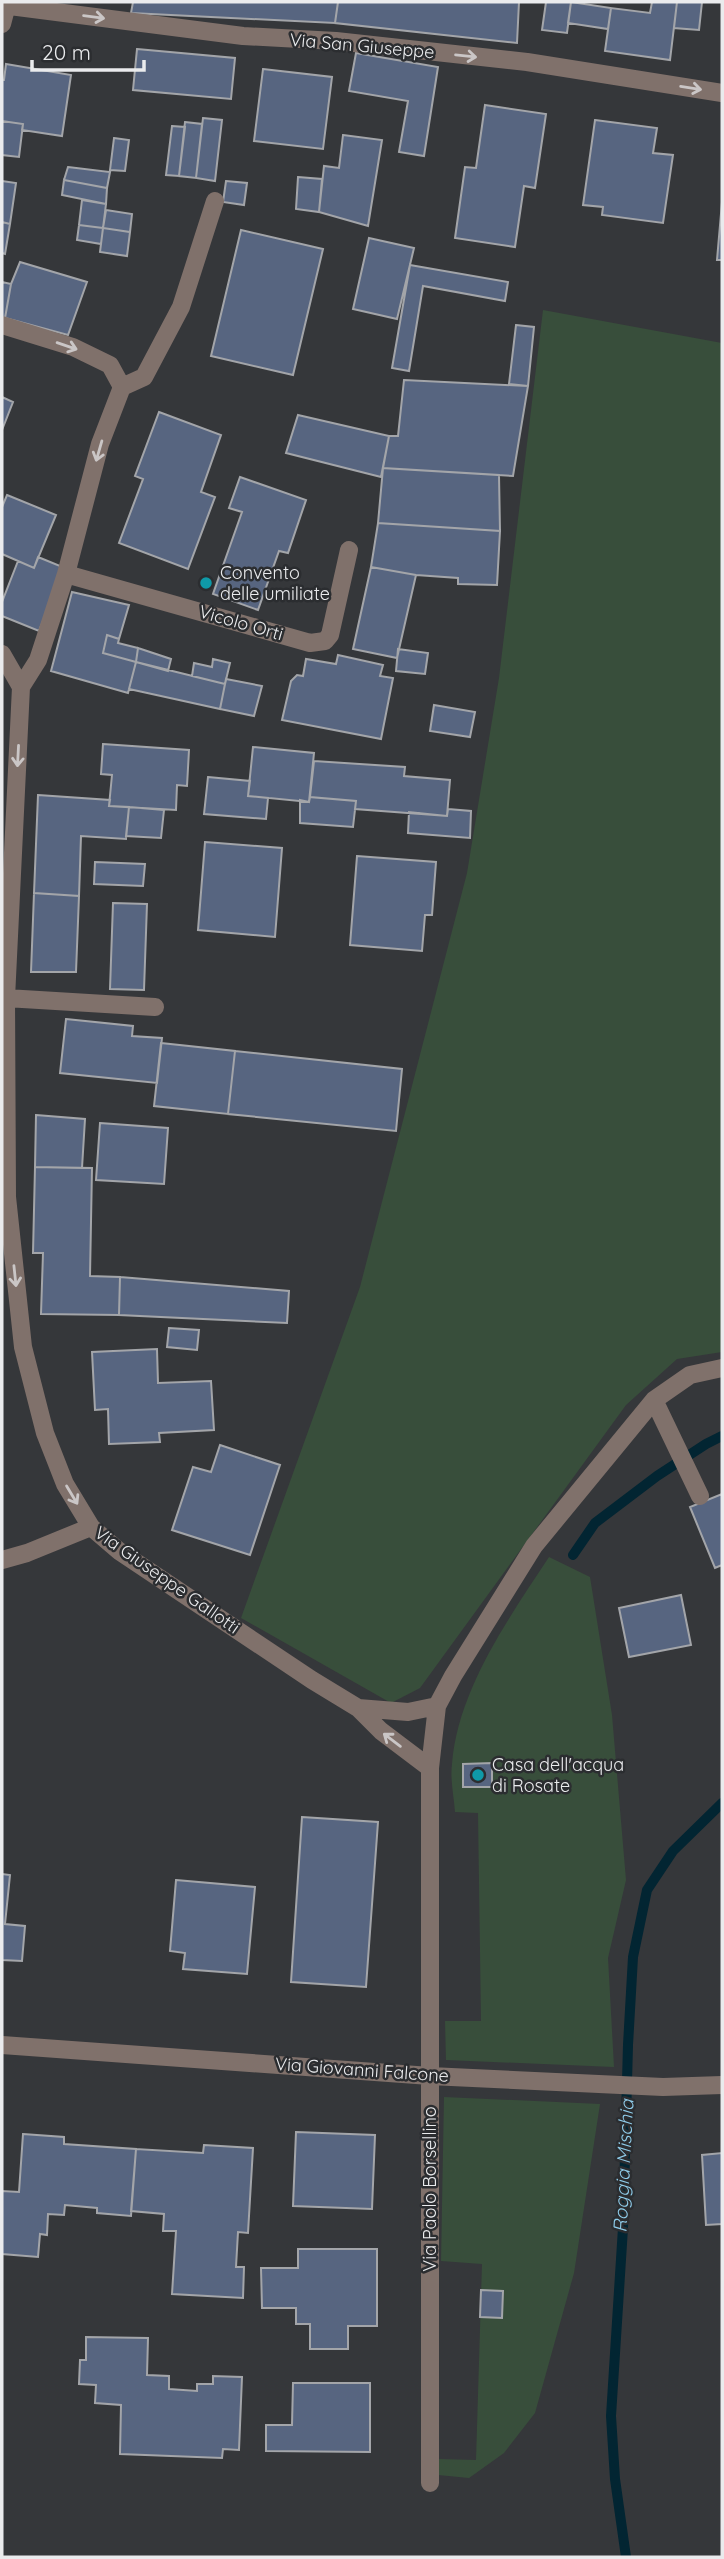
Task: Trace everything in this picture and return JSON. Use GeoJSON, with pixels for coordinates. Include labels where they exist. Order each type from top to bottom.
{"type":"FeatureCollection","features":[{"type":"Feature","properties":{"kind":"street"},"geometry":{"type":"LineString","coordinates":[[2,24],[4,5]]}},
{"type":"Feature","properties":{"kind":"street","name":"Via San Giuseppe"},"geometry":{"type":"LineString","coordinates":[[4,5],[243,36],[336,41],[527,62],[722,93]]}},
{"type":"Feature","properties":{"kind":"street"},"geometry":{"type":"LineString","coordinates":[[2,654],[21,687],[38,660],[66,574],[100,444],[122,387],[144,377],[181,307],[215,201]]}},
{"type":"Feature","properties":{"kind":"street"},"geometry":{"type":"LineString","coordinates":[[2,325],[73,347],[110,365],[122,387]]}},
{"type":"Feature","properties":{"kind":"street","name":"Vicolo Orti"},"geometry":{"type":"LineString","coordinates":[[66,574],[310,643],[325,641],[330,635],[349,550]]}},
{"type":"Feature","properties":{"kind":"street","name":"Via Giuseppe Gallotti"},"geometry":{"type":"LineString","coordinates":[[21,687],[6,998],[7,1197],[23,1347],[44,1433],[65,1484],[91,1527],[130,1558],[358,1708],[381,1731],[430,1768]]}},
{"type":"Feature","properties":{"kind":"street"},"geometry":{"type":"LineString","coordinates":[[6,998],[155,1007]]}},
{"type":"Feature","properties":{"kind":"street"},"geometry":{"type":"LineString","coordinates":[[430,1768],[437,1706],[534,1546],[654,1400],[690,1375],[722,1368]]}},
{"type":"Feature","properties":{"kind":"street"},"geometry":{"type":"LineString","coordinates":[[654,1400],[700,1496]]}},
{"type":"Feature","properties":{"kind":"street"},"geometry":{"type":"LineString","coordinates":[[2,1560],[27,1553],[91,1527]]}},
{"type":"Feature","properties":{"kind":"street","name":"Via Giuseppe Gallotti"},"geometry":{"type":"LineString","coordinates":[[358,1708],[408,1712],[437,1706]]}},
{"type":"Feature","properties":{"kind":"street","name":"Via Paolo Borsellino"},"geometry":{"type":"LineString","coordinates":[[430,1768],[430,2483]]}},
{"type":"Feature","properties":{"kind":"street","name":"Via Giovanni Falcone"},"geometry":{"type":"LineString","coordinates":[[2,2045],[430,2076],[642,2086],[722,2085]]}},
{"type":"Feature","properties":{"kind":"green space"},"geometry":{"type":"Polygon","coordinates":[[[543,310],[722,343],[722,1352],[677,1359],[626,1405],[420,1688],[391,1703],[241,1618],[360,1287],[467,873],[499,678],[543,310]]]}},
{"type":"Feature","properties":{"kind":"green space"},"geometry":{"type":"Polygon","coordinates":[[[549,1557],[590,1577],[612,1715],[626,1880],[608,1958],[614,2067],[446,2060],[445,2021],[481,2021],[478,1813],[455,1812],[452,1770],[456,1736],[464,1709],[488,1655],[549,1557]]]}},
{"type":"Feature","properties":{"kind":"green space"},"geometry":{"type":"Polygon","coordinates":[[[444,2097],[600,2104],[574,2273],[535,2413],[504,2453],[469,2478],[438,2475],[437,2459],[476,2460],[482,2264],[441,2261],[444,2097]]]}},
{"type":"Feature","properties":{"kind":"building"},"geometry":{"type":"Polygon","coordinates":[[[133,2],[338,2],[335,23],[131,13],[133,2]]]}},
{"type":"Feature","properties":{"kind":"building"},"geometry":{"type":"Polygon","coordinates":[[[338,2],[519,2],[517,43],[335,23],[338,2]]]}},
{"type":"Feature","properties":{"kind":"building"},"geometry":{"type":"Polygon","coordinates":[[[546,2],[571,2],[567,33],[542,30],[546,2]]]}},
{"type":"Feature","properties":{"kind":"building"},"geometry":{"type":"Polygon","coordinates":[[[571,2],[611,8],[608,29],[568,23],[571,2]]]}},
{"type":"Feature","properties":{"kind":"building"},"geometry":{"type":"Polygon","coordinates":[[[652,2],[677,2],[670,60],[605,51],[611,8],[650,13],[652,2]]]}},
{"type":"Feature","properties":{"kind":"building"},"geometry":{"type":"Polygon","coordinates":[[[677,2],[702,2],[699,30],[674,28],[677,2]]]}},
{"type":"Feature","properties":{"kind":"building"},"geometry":{"type":"Polygon","coordinates":[[[137,49],[235,58],[231,99],[133,90],[137,49]]]}},
{"type":"Feature","properties":{"kind":"building"},"geometry":{"type":"Polygon","coordinates":[[[356,53],[438,67],[424,156],[399,152],[408,101],[349,91],[356,53]]]}},
{"type":"Feature","properties":{"kind":"building"},"geometry":{"type":"Polygon","coordinates":[[[6,64],[71,75],[62,136],[22,130],[23,124],[2,121],[2,80],[6,64]]]}},
{"type":"Feature","properties":{"kind":"building"},"geometry":{"type":"Polygon","coordinates":[[[263,69],[332,77],[323,149],[254,141],[263,69]]]}},
{"type":"Feature","properties":{"kind":"building"},"geometry":{"type":"Polygon","coordinates":[[[485,105],[546,114],[535,188],[524,186],[515,247],[455,238],[465,167],[476,168],[485,105]]]}},
{"type":"Feature","properties":{"kind":"building"},"geometry":{"type":"Polygon","coordinates":[[[203,118],[222,120],[215,181],[196,178],[203,118]]]}},
{"type":"Feature","properties":{"kind":"building"},"geometry":{"type":"Polygon","coordinates":[[[595,120],[657,128],[653,153],[673,155],[663,223],[602,215],[603,207],[583,205],[595,120]]]}},
{"type":"Feature","properties":{"kind":"building"},"geometry":{"type":"Polygon","coordinates":[[[2,121],[23,124],[19,157],[2,155],[2,121]]]}},
{"type":"Feature","properties":{"kind":"building"},"geometry":{"type":"Polygon","coordinates":[[[185,122],[202,124],[196,178],[179,176],[185,122]]]}},
{"type":"Feature","properties":{"kind":"building"},"geometry":{"type":"Polygon","coordinates":[[[172,126],[185,127],[179,176],[166,175],[172,126]]]}},
{"type":"Feature","properties":{"kind":"building"},"geometry":{"type":"Polygon","coordinates":[[[343,135],[382,140],[368,226],[319,212],[324,166],[339,168],[343,135]]]}},
{"type":"Feature","properties":{"kind":"building"},"geometry":{"type":"Polygon","coordinates":[[[114,138],[129,140],[125,171],[110,170],[114,138]]]}},
{"type":"Feature","properties":{"kind":"building"},"geometry":{"type":"Polygon","coordinates":[[[68,167],[110,172],[107,188],[64,180],[68,167]]]}},
{"type":"Feature","properties":{"kind":"building"},"geometry":{"type":"Polygon","coordinates":[[[298,177],[322,179],[319,212],[296,209],[298,177]]]}},
{"type":"Feature","properties":{"kind":"building"},"geometry":{"type":"Polygon","coordinates":[[[64,180],[107,188],[106,204],[62,195],[64,180]]]}},
{"type":"Feature","properties":{"kind":"building"},"geometry":{"type":"Polygon","coordinates":[[[2,181],[16,183],[10,224],[2,222],[2,181]]]}},
{"type":"Feature","properties":{"kind":"building"},"geometry":{"type":"Polygon","coordinates":[[[226,181],[247,183],[244,205],[223,202],[226,181]]]}},
{"type":"Feature","properties":{"kind":"building"},"geometry":{"type":"Polygon","coordinates":[[[82,200],[106,204],[103,228],[79,225],[82,200]]]}},
{"type":"Feature","properties":{"kind":"building"},"geometry":{"type":"Polygon","coordinates":[[[722,202],[722,260],[717,260],[722,202]]]}},
{"type":"Feature","properties":{"kind":"building"},"geometry":{"type":"Polygon","coordinates":[[[106,210],[132,214],[130,232],[103,228],[106,210]]]}},
{"type":"Feature","properties":{"kind":"building"},"geometry":{"type":"Polygon","coordinates":[[[2,222],[10,224],[5,254],[2,253],[2,222]]]}},
{"type":"Feature","properties":{"kind":"building"},"geometry":{"type":"Polygon","coordinates":[[[79,225],[103,228],[101,244],[77,240],[79,225]]]}},
{"type":"Feature","properties":{"kind":"building"},"geometry":{"type":"Polygon","coordinates":[[[103,228],[130,232],[127,256],[100,252],[103,228]]]}},
{"type":"Feature","properties":{"kind":"building"},"geometry":{"type":"Polygon","coordinates":[[[241,230],[323,249],[293,375],[211,356],[241,230]]]}},
{"type":"Feature","properties":{"kind":"building"},"geometry":{"type":"Polygon","coordinates":[[[369,238],[414,248],[397,319],[353,309],[369,238]]]}},
{"type":"Feature","properties":{"kind":"building"},"geometry":{"type":"Polygon","coordinates":[[[20,262],[87,282],[68,335],[5,318],[11,284],[20,262]]]}},
{"type":"Feature","properties":{"kind":"building"},"geometry":{"type":"Polygon","coordinates":[[[410,265],[508,282],[505,301],[423,286],[409,371],[392,368],[410,265]]]}},
{"type":"Feature","properties":{"kind":"building"},"geometry":{"type":"Polygon","coordinates":[[[2,282],[11,284],[5,318],[2,318],[2,282]]]}},
{"type":"Feature","properties":{"kind":"building"},"geometry":{"type":"Polygon","coordinates":[[[516,325],[534,327],[528,386],[509,384],[516,325]]]}},
{"type":"Feature","properties":{"kind":"building"},"geometry":{"type":"Polygon","coordinates":[[[404,380],[528,386],[513,476],[383,468],[389,436],[398,436],[404,380]]]}},
{"type":"Feature","properties":{"kind":"building"},"geometry":{"type":"Polygon","coordinates":[[[2,397],[13,402],[2,430],[2,397]]]}},
{"type":"Feature","properties":{"kind":"building"},"geometry":{"type":"Polygon","coordinates":[[[159,412],[221,435],[201,492],[215,497],[188,569],[119,543],[143,479],[135,476],[159,412]]]}},
{"type":"Feature","properties":{"kind":"building"},"geometry":{"type":"Polygon","coordinates":[[[298,415],[389,436],[381,477],[286,453],[298,415]]]}},
{"type":"Feature","properties":{"kind":"building"},"geometry":{"type":"Polygon","coordinates":[[[383,468],[499,475],[500,531],[378,523],[383,468]]]}},
{"type":"Feature","properties":{"kind":"building"},"geometry":{"type":"Polygon","coordinates":[[[240,477],[306,500],[288,553],[279,551],[258,610],[213,594],[242,512],[229,508],[240,477]]]}},
{"type":"Feature","properties":{"kind":"building"},"geometry":{"type":"Polygon","coordinates":[[[7,495],[56,515],[34,568],[2,554],[2,507],[7,495]]]}},
{"type":"Feature","properties":{"kind":"building"},"geometry":{"type":"Polygon","coordinates":[[[378,523],[500,531],[497,585],[458,584],[458,578],[416,575],[371,567],[378,523]]]}},
{"type":"Feature","properties":{"kind":"building"},"geometry":{"type":"Polygon","coordinates":[[[38,557],[65,568],[39,631],[2,616],[2,602],[18,561],[34,568],[38,557]]]}},
{"type":"Feature","properties":{"kind":"building"},"geometry":{"type":"Polygon","coordinates":[[[371,567],[416,575],[397,658],[353,649],[371,567]]]}},
{"type":"Feature","properties":{"kind":"building"},"geometry":{"type":"Polygon","coordinates":[[[72,592],[129,605],[119,639],[107,635],[103,653],[136,662],[128,693],[51,671],[72,592]]]}},
{"type":"Feature","properties":{"kind":"building"},"geometry":{"type":"Polygon","coordinates":[[[107,635],[119,639],[118,643],[138,648],[136,662],[103,653],[107,635]]]}},
{"type":"Feature","properties":{"kind":"building"},"geometry":{"type":"Polygon","coordinates":[[[138,648],[171,659],[168,671],[136,662],[138,648]]]}},
{"type":"Feature","properties":{"kind":"building"},"geometry":{"type":"Polygon","coordinates":[[[398,649],[428,653],[425,674],[396,671],[398,649]]]}},
{"type":"Feature","properties":{"kind":"building"},"geometry":{"type":"Polygon","coordinates":[[[338,655],[383,665],[380,676],[393,678],[381,739],[282,720],[291,681],[297,675],[303,676],[306,659],[336,664],[338,655]]]}},
{"type":"Feature","properties":{"kind":"building"},"geometry":{"type":"Polygon","coordinates":[[[213,659],[230,663],[225,684],[192,676],[194,663],[212,667],[213,659]]]}},
{"type":"Feature","properties":{"kind":"building"},"geometry":{"type":"Polygon","coordinates":[[[136,662],[225,684],[220,709],[129,689],[136,662]]]}},
{"type":"Feature","properties":{"kind":"building"},"geometry":{"type":"Polygon","coordinates":[[[226,679],[262,686],[254,716],[220,709],[226,679]]]}},
{"type":"Feature","properties":{"kind":"building"},"geometry":{"type":"Polygon","coordinates":[[[434,705],[475,712],[470,737],[430,731],[434,705]]]}},
{"type":"Feature","properties":{"kind":"building"},"geometry":{"type":"Polygon","coordinates":[[[103,744],[189,750],[187,786],[177,785],[176,810],[109,806],[112,775],[101,774],[103,744]]]}},
{"type":"Feature","properties":{"kind":"building"},"geometry":{"type":"Polygon","coordinates":[[[253,747],[314,753],[309,802],[248,796],[253,747]]]}},
{"type":"Feature","properties":{"kind":"building"},"geometry":{"type":"Polygon","coordinates":[[[314,761],[405,767],[404,776],[450,780],[447,816],[355,809],[356,801],[310,797],[314,761]]]}},
{"type":"Feature","properties":{"kind":"building"},"geometry":{"type":"Polygon","coordinates":[[[208,777],[250,781],[248,796],[268,798],[266,819],[204,814],[208,777]]]}},
{"type":"Feature","properties":{"kind":"building"},"geometry":{"type":"Polygon","coordinates":[[[38,795],[110,800],[109,806],[129,807],[126,839],[81,836],[79,896],[34,893],[38,795]]]}},
{"type":"Feature","properties":{"kind":"building"},"geometry":{"type":"Polygon","coordinates":[[[310,797],[356,801],[353,827],[300,823],[300,800],[309,802],[310,797]]]}},
{"type":"Feature","properties":{"kind":"building"},"geometry":{"type":"Polygon","coordinates":[[[129,807],[164,810],[161,838],[126,836],[129,807]]]}},
{"type":"Feature","properties":{"kind":"building"},"geometry":{"type":"Polygon","coordinates":[[[448,809],[471,811],[470,838],[408,833],[409,812],[447,816],[448,809]]]}},
{"type":"Feature","properties":{"kind":"building"},"geometry":{"type":"Polygon","coordinates":[[[205,842],[282,848],[275,937],[198,930],[205,842]]]}},
{"type":"Feature","properties":{"kind":"building"},"geometry":{"type":"Polygon","coordinates":[[[357,856],[436,862],[432,915],[425,915],[422,951],[350,945],[357,856]]]}},
{"type":"Feature","properties":{"kind":"building"},"geometry":{"type":"Polygon","coordinates":[[[95,862],[145,864],[143,886],[94,884],[95,862]]]}},
{"type":"Feature","properties":{"kind":"building"},"geometry":{"type":"Polygon","coordinates":[[[34,893],[79,896],[76,972],[31,972],[34,893]]]}},
{"type":"Feature","properties":{"kind":"building"},"geometry":{"type":"Polygon","coordinates":[[[113,903],[147,904],[144,990],[110,989],[113,903]]]}},
{"type":"Feature","properties":{"kind":"building"},"geometry":{"type":"Polygon","coordinates":[[[66,1019],[133,1026],[132,1036],[162,1038],[157,1083],[60,1073],[66,1019]]]}},
{"type":"Feature","properties":{"kind":"building"},"geometry":{"type":"Polygon","coordinates":[[[161,1043],[235,1051],[228,1114],[154,1106],[161,1043]]]}},
{"type":"Feature","properties":{"kind":"building"},"geometry":{"type":"Polygon","coordinates":[[[235,1051],[402,1069],[396,1131],[228,1114],[235,1051]]]}},
{"type":"Feature","properties":{"kind":"building"},"geometry":{"type":"Polygon","coordinates":[[[36,1115],[85,1119],[82,1168],[35,1167],[36,1115]]]}},
{"type":"Feature","properties":{"kind":"building"},"geometry":{"type":"Polygon","coordinates":[[[100,1123],[168,1128],[164,1184],[96,1180],[100,1123]]]}},
{"type":"Feature","properties":{"kind":"building"},"geometry":{"type":"Polygon","coordinates":[[[35,1167],[92,1168],[90,1276],[120,1277],[119,1315],[41,1314],[43,1253],[33,1253],[35,1167]]]}},
{"type":"Feature","properties":{"kind":"building"},"geometry":{"type":"Polygon","coordinates":[[[120,1277],[289,1291],[287,1323],[119,1315],[120,1277]]]}},
{"type":"Feature","properties":{"kind":"building"},"geometry":{"type":"Polygon","coordinates":[[[169,1328],[199,1330],[197,1350],[167,1347],[169,1328]]]}},
{"type":"Feature","properties":{"kind":"building"},"geometry":{"type":"Polygon","coordinates":[[[157,1349],[158,1383],[211,1381],[214,1430],[159,1433],[160,1442],[109,1444],[108,1409],[95,1410],[92,1352],[157,1349]]]}},
{"type":"Feature","properties":{"kind":"building"},"geometry":{"type":"Polygon","coordinates":[[[220,1445],[280,1465],[250,1555],[172,1530],[193,1467],[211,1472],[220,1445]]]}},
{"type":"Feature","properties":{"kind":"building"},"geometry":{"type":"Polygon","coordinates":[[[722,1494],[722,1565],[715,1568],[690,1507],[722,1494]]]}},
{"type":"Feature","properties":{"kind":"building"},"geometry":{"type":"Polygon","coordinates":[[[681,1595],[691,1645],[629,1657],[619,1608],[681,1595]]]}},
{"type":"Feature","properties":{"kind":"building","name":"Casa dell'acqua di Rosate"},"geometry":{"type":"Polygon","coordinates":[[[492,1763],[492,1787],[463,1787],[463,1764],[492,1763]]]}},
{"type":"Feature","properties":{"kind":"building"},"geometry":{"type":"Polygon","coordinates":[[[302,1817],[378,1822],[366,1987],[291,1982],[302,1817]]]}},
{"type":"Feature","properties":{"kind":"building"},"geometry":{"type":"Polygon","coordinates":[[[2,1874],[10,1875],[5,1924],[25,1926],[22,1961],[2,1960],[2,1874]]]}},
{"type":"Feature","properties":{"kind":"building"},"geometry":{"type":"Polygon","coordinates":[[[176,1880],[255,1887],[247,1974],[183,1969],[185,1953],[170,1951],[176,1880]]]}},
{"type":"Feature","properties":{"kind":"building"},"geometry":{"type":"Polygon","coordinates":[[[296,2132],[375,2135],[372,2209],[293,2206],[296,2132]]]}},
{"type":"Feature","properties":{"kind":"building"},"geometry":{"type":"Polygon","coordinates":[[[23,2134],[64,2137],[64,2144],[136,2149],[131,2216],[97,2213],[97,2208],[65,2205],[64,2215],[48,2214],[47,2235],[40,2234],[38,2257],[2,2254],[2,2191],[19,2192],[23,2134]]]}},
{"type":"Feature","properties":{"kind":"building"},"geometry":{"type":"Polygon","coordinates":[[[204,2145],[253,2148],[248,2233],[238,2232],[236,2267],[244,2267],[243,2298],[172,2294],[176,2231],[163,2231],[164,2214],[131,2211],[136,2149],[203,2153],[204,2145]]]}},
{"type":"Feature","properties":{"kind":"building"},"geometry":{"type":"Polygon","coordinates":[[[722,2153],[722,2224],[706,2225],[702,2155],[722,2153]]]}},
{"type":"Feature","properties":{"kind":"building"},"geometry":{"type":"Polygon","coordinates":[[[298,2249],[377,2249],[377,2326],[348,2326],[348,2349],[310,2349],[310,2324],[296,2324],[296,2308],[262,2308],[261,2268],[298,2268],[298,2249]]]}},
{"type":"Feature","properties":{"kind":"building"},"geometry":{"type":"Polygon","coordinates":[[[481,2290],[503,2291],[502,2318],[480,2317],[481,2290]]]}},
{"type":"Feature","properties":{"kind":"building"},"geometry":{"type":"Polygon","coordinates":[[[86,2337],[148,2338],[147,2375],[169,2376],[169,2389],[197,2391],[197,2384],[213,2384],[213,2376],[242,2377],[239,2450],[223,2449],[222,2458],[120,2454],[121,2405],[95,2403],[96,2385],[79,2384],[80,2360],[86,2360],[86,2337]]]}},
{"type":"Feature","properties":{"kind":"building"},"geometry":{"type":"Polygon","coordinates":[[[293,2383],[370,2383],[370,2452],[266,2451],[266,2425],[292,2425],[293,2383]]]}},
{"type":"Feature","properties":{"kind":"waterway"},"geometry":{"type":"LineString","coordinates":[[573,1555],[595,1523],[657,1476],[722,1436]]}},
{"type":"Feature","properties":{"kind":"waterway","name":"Roggia Mischia"},"geometry":{"type":"LineString","coordinates":[[626,2557],[615,2479],[611,2416],[623,2228],[633,1957],[647,1890],[673,1851],[722,1803]]}},
{"type":"Feature","properties":{"kind":"place","name":"Convento delle umiliate"},"geometry":{"type":"Point","coordinates":[206,583]}},
{"type":"Feature","properties":{"kind":"place","name":"Casa dell'acqua di Rosate"},"geometry":{"type":"Point","coordinates":[478,1775]}}]}
